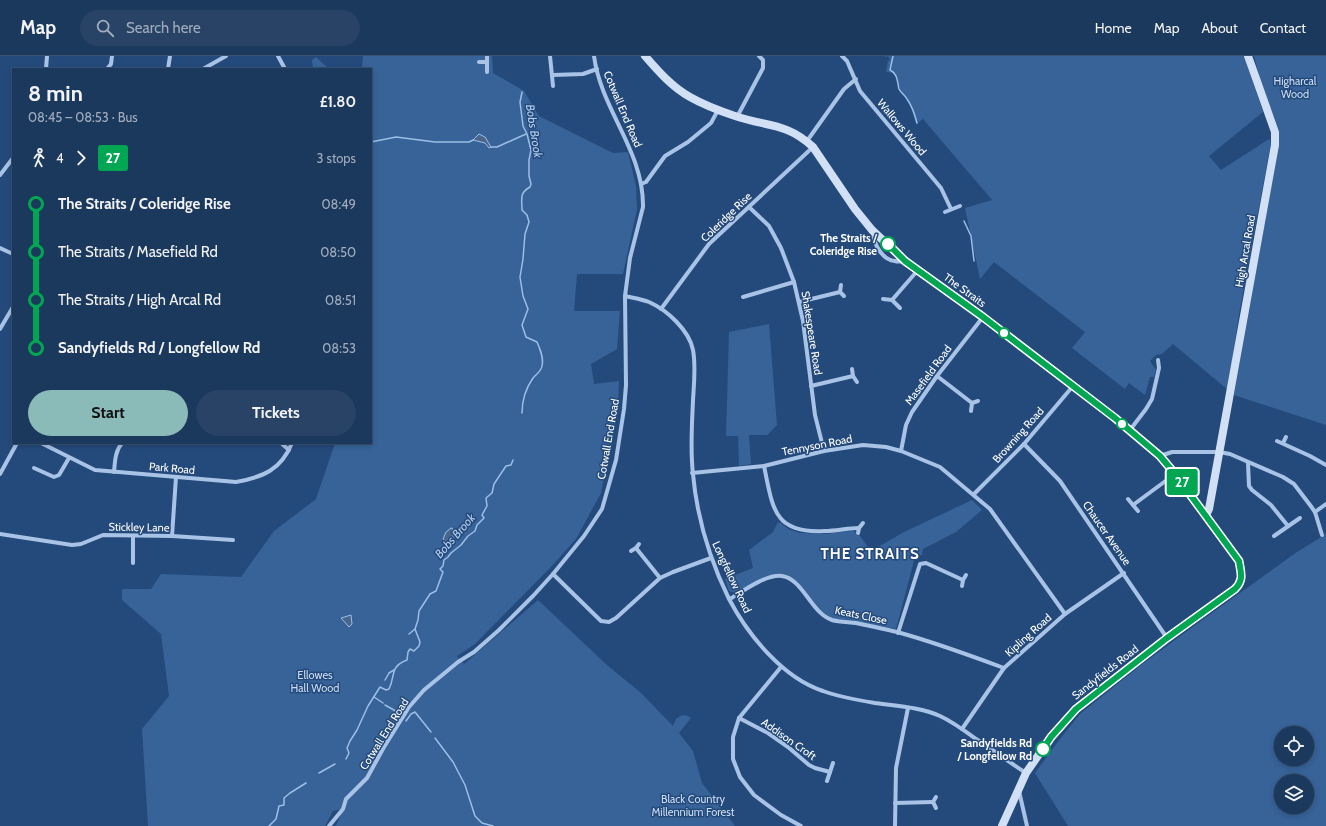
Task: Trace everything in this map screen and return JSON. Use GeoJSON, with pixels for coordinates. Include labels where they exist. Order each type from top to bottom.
{"type":"FeatureCollection","features":[{"type":"Feature","properties":{"kind":"street"},"geometry":{"type":"LineString","coordinates":[[46,68],[48,56]]}},
{"type":"Feature","properties":{"kind":"street"},"geometry":{"type":"LineString","coordinates":[[108,68],[111,64],[112,56]]}},
{"type":"Feature","properties":{"kind":"street"},"geometry":{"type":"LineString","coordinates":[[168,68],[170,56]]}},
{"type":"Feature","properties":{"kind":"street"},"geometry":{"type":"LineString","coordinates":[[205,68],[226,56]]}},
{"type":"Feature","properties":{"kind":"street"},"geometry":{"type":"LineString","coordinates":[[278,56],[284,68]]}},
{"type":"Feature","properties":{"kind":"street"},"geometry":{"type":"LineString","coordinates":[[487,56],[488,72]]}},
{"type":"Feature","properties":{"kind":"street"},"geometry":{"type":"LineString","coordinates":[[550,56],[553,86]]}},
{"type":"Feature","properties":{"kind":"street","name":"Cotwall End Road"},"geometry":{"type":"LineString","coordinates":[[329,826],[343,809],[346,799],[367,778],[384,747],[410,707],[424,690],[458,662],[474,652],[533,596],[584,536],[602,508],[609,488],[616,460],[626,385],[625,296],[630,258],[643,207],[641,184],[630,147],[606,97],[596,69],[594,56]]}},
{"type":"Feature","properties":{"kind":"street","name":"The Straits"},"geometry":{"type":"LineString","coordinates":[[645,56],[667,80],[689,97],[737,117],[776,125],[793,132],[807,141],[813,147],[855,209],[872,230],[905,261],[983,317],[1130,430],[1160,456],[1206,515],[1239,561],[1241,583]]}},
{"type":"Feature","properties":{"kind":"street"},"geometry":{"type":"LineString","coordinates":[[737,117],[763,68],[763,60],[759,56]]}},
{"type":"Feature","properties":{"kind":"street","name":"Wallows Wood"},"geometry":{"type":"LineString","coordinates":[[842,56],[847,61],[860,91],[941,188],[951,209]]}},
{"type":"Feature","properties":{"kind":"street","name":"High Arcal Road"},"geometry":{"type":"LineString","coordinates":[[1206,515],[1209,509],[1275,145],[1275,132],[1248,56]]}},
{"type":"Feature","properties":{"kind":"street"},"geometry":{"type":"LineString","coordinates":[[479,62],[487,62]]}},
{"type":"Feature","properties":{"kind":"street"},"geometry":{"type":"LineString","coordinates":[[553,75],[583,74],[596,69]]}},
{"type":"Feature","properties":{"kind":"street"},"geometry":{"type":"LineString","coordinates":[[807,141],[844,89],[856,80]]}},
{"type":"Feature","properties":{"kind":"street"},"geometry":{"type":"LineString","coordinates":[[641,184],[646,182],[665,156],[688,142],[711,122],[718,110]]}},
{"type":"Feature","properties":{"kind":"street","name":"Coleridge Rise"},"geometry":{"type":"LineString","coordinates":[[662,309],[709,244],[813,147]]}},
{"type":"Feature","properties":{"kind":"street"},"geometry":{"type":"LineString","coordinates":[[0,175],[12,159]]}},
{"type":"Feature","properties":{"kind":"street"},"geometry":{"type":"LineString","coordinates":[[946,212],[960,206]]}},
{"type":"Feature","properties":{"kind":"street","name":"Shakespeare Road"},"geometry":{"type":"LineString","coordinates":[[749,207],[769,226],[781,248],[794,282],[803,321],[815,415],[824,451]]}},
{"type":"Feature","properties":{"kind":"street"},"geometry":{"type":"LineString","coordinates":[[0,248],[12,254]]}},
{"type":"Feature","properties":{"kind":"street"},"geometry":{"type":"LineString","coordinates":[[892,300],[918,270]]}},
{"type":"Feature","properties":{"kind":"street"},"geometry":{"type":"LineString","coordinates":[[743,297],[794,282]]}},
{"type":"Feature","properties":{"kind":"street"},"geometry":{"type":"LineString","coordinates":[[840,292],[841,285]]}},
{"type":"Feature","properties":{"kind":"street"},"geometry":{"type":"LineString","coordinates":[[799,302],[840,292]]}},
{"type":"Feature","properties":{"kind":"street"},"geometry":{"type":"LineString","coordinates":[[840,292],[844,296]]}},
{"type":"Feature","properties":{"kind":"street","name":"Longfellow Road"},"geometry":{"type":"LineString","coordinates":[[625,296],[649,302],[662,309],[684,331],[693,350],[694,381],[691,438],[692,473],[702,532],[711,558],[730,599],[743,622],[764,649],[781,667],[796,678],[822,691],[848,698],[908,708],[940,716],[962,729],[1026,773]]}},
{"type":"Feature","properties":{"kind":"street"},"geometry":{"type":"LineString","coordinates":[[883,299],[892,300],[900,308]]}},
{"type":"Feature","properties":{"kind":"street"},"geometry":{"type":"LineString","coordinates":[[0,329],[12,310]]}},
{"type":"Feature","properties":{"kind":"street","name":"Masefield Road"},"geometry":{"type":"LineString","coordinates":[[902,451],[909,417],[937,376],[983,317]]}},
{"type":"Feature","properties":{"kind":"street"},"geometry":{"type":"LineString","coordinates":[[1130,430],[1152,399],[1159,368],[1158,360]]}},
{"type":"Feature","properties":{"kind":"street"},"geometry":{"type":"LineString","coordinates":[[1159,368],[1165,367]]}},
{"type":"Feature","properties":{"kind":"street"},"geometry":{"type":"LineString","coordinates":[[852,369],[856,382]]}},
{"type":"Feature","properties":{"kind":"street"},"geometry":{"type":"LineString","coordinates":[[811,386],[853,376]]}},
{"type":"Feature","properties":{"kind":"street"},"geometry":{"type":"LineString","coordinates":[[937,376],[972,402],[978,401]]}},
{"type":"Feature","properties":{"kind":"street","name":"Browning Road"},"geometry":{"type":"LineString","coordinates":[[974,494],[1024,444],[1073,386]]}},
{"type":"Feature","properties":{"kind":"street"},"geometry":{"type":"LineString","coordinates":[[971,411],[972,402]]}},
{"type":"Feature","properties":{"kind":"street"},"geometry":{"type":"LineString","coordinates":[[1283,443],[1286,437]]}},
{"type":"Feature","properties":{"kind":"street"},"geometry":{"type":"LineString","coordinates":[[1277,441],[1326,465]]}},
{"type":"Feature","properties":{"kind":"street"},"geometry":{"type":"LineString","coordinates":[[0,474],[16,444]]}},
{"type":"Feature","properties":{"kind":"street","name":"Park Road"},"geometry":{"type":"LineString","coordinates":[[43,444],[95,470],[236,482],[250,480],[275,468],[289,450],[292,444]]}},
{"type":"Feature","properties":{"kind":"street"},"geometry":{"type":"LineString","coordinates":[[114,472],[116,455],[121,444]]}},
{"type":"Feature","properties":{"kind":"street"},"geometry":{"type":"LineString","coordinates":[[282,444],[289,450]]}},
{"type":"Feature","properties":{"kind":"street","name":"Chaucer Avenue"},"geometry":{"type":"LineString","coordinates":[[1024,444],[1060,481],[1167,638]]}},
{"type":"Feature","properties":{"kind":"street","name":"Tennyson Road"},"geometry":{"type":"LineString","coordinates":[[692,473],[764,466],[824,451],[863,445],[886,447],[902,451],[940,467],[990,509],[1065,614]]}},
{"type":"Feature","properties":{"kind":"street"},"geometry":{"type":"LineString","coordinates":[[1160,456],[1172,452],[1219,452],[1230,454],[1283,477],[1297,488],[1315,512],[1322,535]]}},
{"type":"Feature","properties":{"kind":"street"},"geometry":{"type":"LineString","coordinates":[[34,468],[54,477],[59,475],[69,458]]}},
{"type":"Feature","properties":{"kind":"street"},"geometry":{"type":"LineString","coordinates":[[1248,463],[1249,486],[1271,505],[1288,526]]}},
{"type":"Feature","properties":{"kind":"street"},"geometry":{"type":"LineString","coordinates":[[764,466],[774,509],[780,518],[788,525],[802,531],[826,532],[859,528]]}},
{"type":"Feature","properties":{"kind":"street"},"geometry":{"type":"LineString","coordinates":[[1133,505],[1175,474]]}},
{"type":"Feature","properties":{"kind":"street"},"geometry":{"type":"LineString","coordinates":[[172,536],[176,477]]}},
{"type":"Feature","properties":{"kind":"street"},"geometry":{"type":"LineString","coordinates":[[1128,499],[1138,511]]}},
{"type":"Feature","properties":{"kind":"street"},"geometry":{"type":"LineString","coordinates":[[1315,512],[1326,504]]}},
{"type":"Feature","properties":{"kind":"street"},"geometry":{"type":"LineString","coordinates":[[1274,536],[1300,518]]}},
{"type":"Feature","properties":{"kind":"street"},"geometry":{"type":"LineString","coordinates":[[858,533],[859,528],[863,523]]}},
{"type":"Feature","properties":{"kind":"street","name":"Stickley Lane"},"geometry":{"type":"LineString","coordinates":[[0,534],[72,545],[81,544],[103,535],[172,536],[232,540]]}},
{"type":"Feature","properties":{"kind":"street"},"geometry":{"type":"LineString","coordinates":[[133,563],[134,536]]}},
{"type":"Feature","properties":{"kind":"street"},"geometry":{"type":"LineString","coordinates":[[630,551],[636,548],[639,544]]}},
{"type":"Feature","properties":{"kind":"street"},"geometry":{"type":"LineString","coordinates":[[636,548],[660,578]]}},
{"type":"Feature","properties":{"kind":"street"},"geometry":{"type":"LineString","coordinates":[[553,574],[601,621],[609,622],[616,618],[660,578],[711,558]]}},
{"type":"Feature","properties":{"kind":"street"},"geometry":{"type":"LineString","coordinates":[[898,633],[920,564],[926,563],[962,580]]}},
{"type":"Feature","properties":{"kind":"street","name":"Kipling Road"},"geometry":{"type":"LineString","coordinates":[[962,729],[1004,668],[1065,614],[1124,573]]}},
{"type":"Feature","properties":{"kind":"street"},"geometry":{"type":"LineString","coordinates":[[962,586],[962,580],[966,575]]}},
{"type":"Feature","properties":{"kind":"street","name":"Keats Close"},"geometry":{"type":"LineString","coordinates":[[730,599],[766,578],[782,576],[791,580],[820,613],[832,620],[857,623],[939,644],[1004,668]]}},
{"type":"Feature","properties":{"kind":"street","name":"Sandyfields Road"},"geometry":{"type":"LineString","coordinates":[[1002,826],[1018,787],[1026,773],[1051,737],[1076,709],[1241,583]]}},
{"type":"Feature","properties":{"kind":"street"},"geometry":{"type":"LineString","coordinates":[[781,667],[739,718],[734,737],[733,759],[740,777],[747,788],[781,815],[801,826]]}},
{"type":"Feature","properties":{"kind":"street"},"geometry":{"type":"LineString","coordinates":[[896,826],[896,768],[908,708]]}},
{"type":"Feature","properties":{"kind":"street","name":"Addison Croft"},"geometry":{"type":"LineString","coordinates":[[739,718],[768,733],[788,747],[809,765],[830,772]]}},
{"type":"Feature","properties":{"kind":"street"},"geometry":{"type":"LineString","coordinates":[[827,781],[833,763]]}},
{"type":"Feature","properties":{"kind":"street"},"geometry":{"type":"LineString","coordinates":[[1018,787],[1027,826]]}},
{"type":"Feature","properties":{"kind":"street"},"geometry":{"type":"LineString","coordinates":[[933,802],[936,796]]}},
{"type":"Feature","properties":{"kind":"street"},"geometry":{"type":"LineString","coordinates":[[895,803],[933,802]]}},
{"type":"Feature","properties":{"kind":"street"},"geometry":{"type":"LineString","coordinates":[[933,802],[936,808]]}},
{"type":"Feature","properties":{"kind":"green space","name":"Ellowes Hall Wood"},"geometry":{"type":"Polygon","coordinates":[[[363,56],[492,56],[493,73],[524,91],[539,116],[613,153],[628,152],[636,186],[637,209],[623,274],[577,274],[574,311],[620,311],[617,349],[591,364],[594,384],[619,381],[618,406],[601,493],[576,539],[551,567],[475,644],[457,656],[464,664],[538,600],[607,665],[641,693],[673,726],[676,719],[682,715],[691,718],[679,733],[693,751],[702,783],[735,826],[336,826],[343,809],[333,811],[325,826],[148,826],[142,729],[169,696],[161,634],[122,600],[122,589],[151,589],[161,574],[241,577],[274,531],[316,499],[335,444],[372,444],[372,68],[362,68],[363,56]]]}},
{"type":"Feature","properties":{"kind":"green space"},"geometry":{"type":"Polygon","coordinates":[[[888,56],[1244,56],[1263,112],[1209,156],[1221,170],[1269,139],[1271,143],[1239,314],[1228,390],[1173,344],[1162,354],[1156,355],[1150,361],[1156,370],[1154,377],[1150,377],[1145,395],[1129,383],[1125,389],[1072,348],[1085,332],[994,262],[980,279],[965,208],[992,200],[923,119],[916,124],[910,104],[900,91],[895,73],[886,72],[888,61],[890,60],[888,56]]]}},
{"type":"Feature","properties":{"kind":"green space","name":"Higharcal Wood"},"geometry":{"type":"Polygon","coordinates":[[[1254,56],[1326,56],[1326,425],[1234,395],[1276,161],[1279,130],[1260,79],[1254,56]]]}},
{"type":"Feature","properties":{"kind":"green space"},"geometry":{"type":"Polygon","coordinates":[[[316,57],[328,68],[313,68],[312,60],[316,57]]]}},
{"type":"Feature","properties":{"kind":"green space"},"geometry":{"type":"Polygon","coordinates":[[[769,324],[777,425],[767,435],[749,435],[751,464],[739,466],[738,436],[726,436],[729,332],[769,324]]]}},
{"type":"Feature","properties":{"kind":"green space"},"geometry":{"type":"Polygon","coordinates":[[[972,500],[982,510],[956,532],[923,549],[922,555],[915,557],[896,629],[831,618],[821,611],[803,589],[783,575],[767,576],[735,593],[729,591],[725,579],[753,568],[749,550],[773,532],[778,522],[788,529],[800,533],[826,534],[853,530],[860,536],[871,551],[904,532],[972,500]]]}},
{"type":"Feature","properties":{"kind":"green space"},"geometry":{"type":"Polygon","coordinates":[[[1326,534],[1326,826],[1068,826],[1035,773],[1080,714],[1141,665],[1297,552],[1326,534]]]}},
{"type":"Feature","properties":{"kind":"shaded area"},"geometry":{"type":"Polygon","coordinates":[[[479,134],[485,137],[491,147],[489,148],[485,143],[473,140],[479,134]]]}},
{"type":"Feature","properties":{"kind":"shaded area"},"geometry":{"type":"Polygon","coordinates":[[[451,528],[453,530],[453,537],[448,543],[443,539],[446,532],[451,528]]]}},
{"type":"Feature","properties":{"kind":"shaded area"},"geometry":{"type":"Polygon","coordinates":[[[351,615],[352,624],[349,627],[341,618],[351,615]]]}},
{"type":"Feature","properties":{"kind":"waterway"},"geometry":{"type":"LineString","coordinates":[[893,56],[890,70],[896,76],[899,89],[910,105],[917,123]]}},
{"type":"Feature","properties":{"kind":"waterway","name":"Bobs Brook"},"geometry":{"type":"LineString","coordinates":[[522,92],[520,102],[523,126],[527,134],[531,150],[529,160],[529,176],[531,184],[530,187],[524,192],[522,199],[522,210],[527,215],[529,222],[525,234],[520,277],[523,296],[528,309],[522,325],[526,337],[537,342],[542,360],[541,370],[533,378],[526,390],[522,413]]}},
{"type":"Feature","properties":{"kind":"waterway"},"geometry":{"type":"LineString","coordinates":[[491,147],[497,147],[526,134]]}},
{"type":"Feature","properties":{"kind":"waterway"},"geometry":{"type":"LineString","coordinates":[[372,142],[396,137],[435,142],[469,142],[473,140]]}},
{"type":"Feature","properties":{"kind":"waterway"},"geometry":{"type":"LineString","coordinates":[[964,221],[971,236],[974,261]]}},
{"type":"Feature","properties":{"kind":"waterway","name":"Bobs Brook"},"geometry":{"type":"LineString","coordinates":[[346,759],[349,753],[347,748],[350,741],[368,706],[380,687],[386,690],[389,689],[395,669],[407,660],[410,649],[414,651],[419,646],[420,642],[415,629],[419,611],[430,594],[436,591],[443,572],[440,569],[443,566],[444,560],[475,531],[477,525],[484,518],[482,515],[487,506],[486,498],[492,493],[494,484],[506,466],[511,465],[513,460]]}},
{"type":"Feature","properties":{"kind":"waterway","name":"Bobs Brook"},"geometry":{"type":"LineString","coordinates":[[409,634],[415,629]]}},
{"type":"Feature","properties":{"kind":"waterway"},"geometry":{"type":"LineString","coordinates":[[385,680],[389,673],[394,670]]}},
{"type":"Feature","properties":{"kind":"waterway"},"geometry":{"type":"LineString","coordinates":[[374,697],[383,703]]}},
{"type":"Feature","properties":{"kind":"waterway"},"geometry":{"type":"LineString","coordinates":[[385,705],[401,714]]}},
{"type":"Feature","properties":{"kind":"waterway"},"geometry":{"type":"LineString","coordinates":[[406,721],[411,714],[415,712],[431,732]]}},
{"type":"Feature","properties":{"kind":"waterway"},"geometry":{"type":"LineString","coordinates":[[435,738],[453,762],[465,785],[475,816],[482,823],[493,826]]}},
{"type":"Feature","properties":{"kind":"waterway","name":"Bobs Brook"},"geometry":{"type":"LineString","coordinates":[[319,773],[335,764]]}},
{"type":"Feature","properties":{"kind":"waterway","name":"Bobs Brook"},"geometry":{"type":"LineString","coordinates":[[269,826],[276,819],[279,806],[284,805],[284,798],[306,783]]}},
{"type":"Feature","properties":{"kind":"bus line","name":"27"},"geometry":{"type":"LineString","coordinates":[[888,244],[905,261],[983,317],[1115,418],[1160,456],[1239,561],[1241,583],[1235,589],[1167,638],[1076,709],[1051,737],[1043,749]]}},
{"type":"Feature","properties":{"kind":"place","name":"The Straits / Coleridge Rise"},"geometry":{"type":"Point","coordinates":[888,244]}},
{"type":"Feature","properties":{"kind":"place","name":"Sandyfields Rd / Longfellow Rd"},"geometry":{"type":"Point","coordinates":[1043,749]}},
{"type":"Feature","properties":{"kind":"district","name":"THE STRAITS"},"geometry":{"type":"Point","coordinates":[870,554]}},
{"type":"Feature","properties":{"kind":"park label","name":"Black Country Millennium Forest"},"geometry":{"type":"Point","coordinates":[693,805]}}]}
